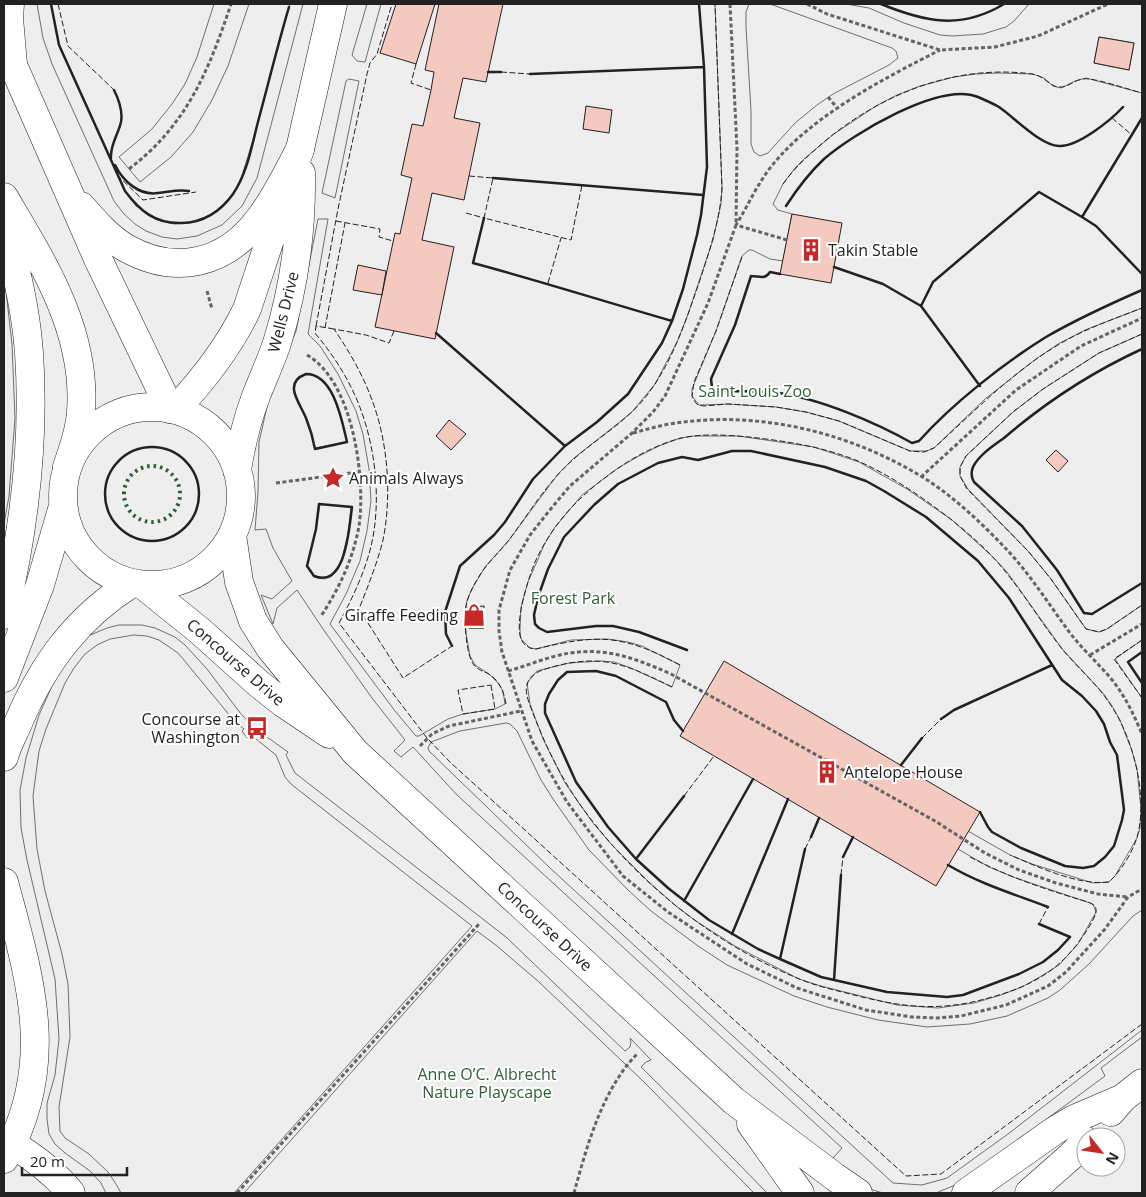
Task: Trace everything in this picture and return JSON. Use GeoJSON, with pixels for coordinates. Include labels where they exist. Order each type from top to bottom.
{"type":"FeatureCollection","features":[{"type":"Feature","properties":{"kind":"main road"},"geometry":{"type":"LineString","coordinates":[[10,4],[8,58],[98,259],[173,409]]}},
{"type":"Feature","properties":{"kind":"main road","name":"Wells Drive"},"geometry":{"type":"LineString","coordinates":[[173,409],[216,363],[247,309],[300,149],[333,4]]}},
{"type":"Feature","properties":{"kind":"main road"},"geometry":{"type":"LineString","coordinates":[[67,190],[109,235],[124,247],[144,257],[163,263],[186,264],[219,254],[239,240],[260,219],[300,149]]}},
{"type":"Feature","properties":{"kind":"main road","name":"Wells Drive"},"geometry":{"type":"LineString","coordinates":[[237,470],[241,444],[286,313],[299,237],[300,149]]}},
{"type":"Feature","properties":{"kind":"main road"},"geometry":{"type":"LineString","coordinates":[[4,197],[57,292],[70,325],[80,361],[82,384],[81,413],[64,482],[63,504],[40,585],[4,678]]}},
{"type":"Feature","properties":{"kind":"main road"},"geometry":{"type":"LineString","coordinates":[[4,226],[23,303],[29,352],[30,402],[28,464],[21,521],[4,614]]}},
{"type":"Feature","properties":{"kind":"main road"},"geometry":{"type":"LineString","coordinates":[[63,504],[71,534],[83,553],[106,573],[138,584],[161,585],[178,582],[194,574],[211,562],[225,547],[232,535],[239,514],[241,498],[237,470],[227,448],[218,436],[192,416],[173,409],[141,408],[114,415],[86,436],[75,451],[67,467]]}},
{"type":"Feature","properties":{"kind":"main road","name":"Concourse Drive"},"geometry":{"type":"LineString","coordinates":[[232,535],[239,582],[253,621],[270,648],[355,752],[734,1101],[858,1193]]}},
{"type":"Feature","properties":{"kind":"main road"},"geometry":{"type":"LineString","coordinates":[[4,757],[36,685],[62,645],[95,610],[116,593],[138,584]]}},
{"type":"Feature","properties":{"kind":"main road","name":"Concourse Drive"},"geometry":{"type":"LineString","coordinates":[[138,584],[200,631],[282,703],[355,752]]}},
{"type":"Feature","properties":{"kind":"main road"},"geometry":{"type":"LineString","coordinates":[[4,882],[25,957],[34,1006],[35,1044],[32,1085],[22,1119],[8,1151],[47,1167],[71,1193]]}},
{"type":"Feature","properties":{"kind":"main road"},"geometry":{"type":"LineString","coordinates":[[1098,1127],[1132,1090]]}},
{"type":"Feature","properties":{"kind":"main road"},"geometry":{"type":"LineString","coordinates":[[966,1193],[1054,1131],[1132,1090]]}},
{"type":"Feature","properties":{"kind":"main road","name":"Concourse Drive"},"geometry":{"type":"LineString","coordinates":[[734,1101],[800,1193]]}},
{"type":"Feature","properties":{"kind":"main road"},"geometry":{"type":"LineString","coordinates":[[1029,1193],[1076,1151]]}},
{"type":"Feature","properties":{"kind":"path"},"geometry":{"type":"LineString","coordinates":[[128,169],[147,154],[183,113],[203,78],[231,4]]}},
{"type":"Feature","properties":{"kind":"path"},"geometry":{"type":"LineString","coordinates":[[730,4],[737,149],[736,225]]}},
{"type":"Feature","properties":{"kind":"path"},"geometry":{"type":"LineString","coordinates":[[807,4],[827,14],[940,50],[995,47],[1038,36],[1108,4]]}},
{"type":"Feature","properties":{"kind":"path"},"geometry":{"type":"LineString","coordinates":[[940,50],[888,76],[838,109],[794,142],[765,175],[736,225],[708,303],[665,396],[653,412],[632,433],[570,486],[530,535],[510,570],[498,610],[501,645],[532,741],[567,802],[624,876],[668,912],[747,964],[797,988],[866,1010],[920,1018],[961,1016],[1006,1005],[1048,986],[1066,972],[1105,929],[1128,897],[1142,889]]}},
{"type":"Feature","properties":{"kind":"path"},"geometry":{"type":"LineString","coordinates":[[828,98],[838,109]]}},
{"type":"Feature","properties":{"kind":"path"},"geometry":{"type":"LineString","coordinates":[[736,225],[787,240]]}},
{"type":"Feature","properties":{"kind":"path"},"geometry":{"type":"LineString","coordinates":[[205,283],[209,302],[216,315]]}},
{"type":"Feature","properties":{"kind":"path"},"geometry":{"type":"LineString","coordinates":[[922,477],[1016,390],[1081,346],[1142,318]]}},
{"type":"Feature","properties":{"kind":"path"},"geometry":{"type":"LineString","coordinates":[[303,354],[320,366],[338,389],[350,422],[359,472],[361,502],[359,526],[354,548],[345,574],[321,616]]}},
{"type":"Feature","properties":{"kind":"path"},"geometry":{"type":"LineString","coordinates":[[632,433],[669,424],[700,421],[749,421],[776,424],[827,435],[860,446],[922,477],[942,490],[1009,553],[1072,635],[1126,699],[1142,734]]}},
{"type":"Feature","properties":{"kind":"path"},"geometry":{"type":"LineString","coordinates":[[276,483],[359,472]]}},
{"type":"Feature","properties":{"kind":"path"},"geometry":{"type":"LineString","coordinates":[[1090,655],[1142,624]]}},
{"type":"Feature","properties":{"kind":"path"},"geometry":{"type":"LineString","coordinates":[[508,671],[552,657],[579,651],[608,652],[642,661],[672,674],[935,821],[985,853],[1019,870],[1056,883],[1098,894],[1128,897]]}},
{"type":"Feature","properties":{"kind":"path"},"geometry":{"type":"LineString","coordinates":[[420,746],[432,734],[449,726],[522,711]]}},
{"type":"Feature","properties":{"kind":"path"},"geometry":{"type":"LineString","coordinates":[[237,1193],[479,924]]}},
{"type":"Feature","properties":{"kind":"path"},"geometry":{"type":"LineString","coordinates":[[574,1193],[584,1158],[600,1116],[616,1082],[630,1062]]}},
{"type":"Feature","properties":{"kind":"green space","name":"Forest Park"},"geometry":{"type":"Polygon","coordinates":[[[4,4],[1142,4],[1142,1193],[4,1193],[4,4]]]}},
{"type":"Feature","properties":{"kind":"shaded area"},"geometry":{"type":"Polygon","coordinates":[[[37,4],[51,4],[59,45],[125,191],[136,206],[161,221],[174,224],[187,223],[212,215],[232,196],[240,182],[253,140],[290,4],[303,4],[257,178],[242,206],[222,225],[197,236],[177,239],[162,237],[146,231],[124,214],[114,201],[52,64],[43,38],[37,4]]]}},
{"type":"Feature","properties":{"kind":"shaded area"},"geometry":{"type":"Polygon","coordinates":[[[214,4],[249,4],[228,66],[212,100],[193,132],[171,157],[140,182],[119,157],[152,129],[185,84],[197,57],[214,4]]]}},
{"type":"Feature","properties":{"kind":"shaded area"},"geometry":{"type":"Polygon","coordinates":[[[367,4],[381,4],[365,62],[357,61],[352,55],[367,4]]]}},
{"type":"Feature","properties":{"kind":"shaded area"},"geometry":{"type":"Polygon","coordinates":[[[715,4],[749,4],[746,12],[746,27],[751,144],[754,152],[760,156],[768,153],[795,123],[817,105],[833,94],[889,65],[898,58],[896,51],[892,48],[770,4],[846,4],[869,8],[904,23],[940,35],[952,36],[983,34],[1006,27],[1029,4],[1142,4],[1142,93],[1086,78],[1061,88],[1053,86],[1044,78],[1033,74],[998,73],[954,77],[920,86],[876,106],[834,134],[805,158],[783,184],[773,204],[778,210],[792,214],[783,261],[770,259],[752,250],[749,250],[742,256],[716,331],[692,389],[692,396],[699,405],[728,404],[776,407],[806,412],[839,421],[910,451],[927,451],[934,448],[985,399],[1058,344],[1085,330],[1142,308],[1142,334],[1099,353],[1043,389],[1013,412],[966,456],[960,467],[960,476],[968,489],[1028,551],[1051,579],[1086,629],[1099,632],[1107,629],[1142,605],[1142,640],[1115,659],[1142,698],[1142,910],[1133,916],[1089,964],[1060,990],[1048,998],[1007,1016],[970,1024],[927,1027],[878,1020],[827,1007],[794,996],[727,965],[651,911],[589,850],[541,780],[517,731],[510,724],[506,723],[460,731],[431,742],[428,748],[550,868],[893,1183],[922,1185],[947,1178],[1008,1134],[1142,1030],[1142,1037],[1101,1068],[1105,1076],[960,1183],[936,1193],[883,1193],[857,1181],[833,1158],[842,1148],[457,795],[413,747],[401,757],[394,751],[405,740],[372,698],[297,590],[277,608],[273,624],[261,595],[272,599],[292,581],[273,548],[266,529],[255,530],[259,442],[269,398],[296,331],[318,219],[328,219],[308,334],[320,346],[338,374],[356,411],[363,434],[369,469],[371,501],[360,561],[346,594],[330,624],[395,711],[416,736],[419,736],[448,719],[463,714],[495,709],[505,704],[503,691],[498,683],[489,674],[475,665],[470,656],[466,633],[465,612],[467,600],[485,567],[509,540],[558,474],[574,458],[631,413],[655,384],[677,342],[687,317],[713,240],[721,204],[715,4]],[[1099,37],[1094,63],[1129,70],[1134,43],[1099,37]],[[311,374],[300,377],[295,385],[294,393],[310,428],[315,448],[347,442],[333,395],[323,381],[311,374]],[[694,436],[680,438],[659,446],[618,468],[582,495],[555,527],[545,543],[528,582],[521,607],[521,639],[530,648],[536,649],[571,640],[608,639],[642,646],[680,665],[672,687],[631,668],[614,662],[601,661],[569,663],[537,671],[527,683],[530,704],[543,739],[565,783],[593,823],[649,882],[696,921],[735,946],[799,979],[821,986],[897,1005],[938,1008],[974,1003],[1001,995],[1022,987],[1059,965],[1078,944],[1096,912],[1093,904],[1013,877],[989,867],[958,849],[968,831],[1010,855],[1093,883],[1109,882],[1115,876],[1137,838],[1140,828],[1141,809],[1137,769],[1132,751],[1120,720],[1103,693],[1063,650],[1007,572],[994,558],[952,520],[907,489],[859,462],[814,447],[738,436],[694,436]],[[320,504],[307,566],[314,576],[324,579],[331,577],[341,562],[348,534],[351,507],[320,504]],[[468,607],[469,628],[484,628],[483,607],[468,607]]]}},
{"type":"Feature","properties":{"kind":"shaded area"},"geometry":{"type":"Polygon","coordinates":[[[349,79],[359,81],[335,198],[322,193],[346,81],[349,79]]]}},
{"type":"Feature","properties":{"kind":"shaded area"},"geometry":{"type":"Polygon","coordinates":[[[4,274],[12,344],[15,418],[9,496],[4,524],[4,274]]]}},
{"type":"Feature","properties":{"kind":"shaded area"},"geometry":{"type":"Polygon","coordinates":[[[119,625],[142,625],[155,628],[175,637],[185,645],[207,669],[253,727],[288,752],[286,755],[295,773],[506,937],[625,1051],[630,1047],[630,1038],[651,1060],[641,1067],[767,1193],[754,1193],[644,1082],[539,982],[477,931],[244,1193],[234,1193],[472,926],[291,784],[285,777],[276,755],[251,735],[247,738],[242,731],[244,729],[236,723],[178,653],[159,640],[147,636],[134,635],[110,639],[97,645],[85,654],[74,668],[65,683],[46,729],[39,751],[33,796],[37,849],[45,891],[68,984],[70,1037],[59,1107],[60,1131],[65,1138],[89,1154],[108,1172],[121,1193],[106,1193],[101,1183],[90,1171],[55,1144],[49,1134],[47,1103],[55,1075],[59,1039],[55,979],[21,828],[20,790],[26,758],[39,715],[60,668],[88,636],[119,625]]]}},
{"type":"Feature","properties":{"kind":"building"},"geometry":{"type":"Polygon","coordinates":[[[396,4],[435,4],[416,64],[380,53],[396,4]]]}},
{"type":"Feature","properties":{"kind":"building"},"geometry":{"type":"Polygon","coordinates":[[[439,4],[503,4],[486,82],[463,78],[454,118],[480,123],[464,200],[432,193],[422,240],[454,247],[435,339],[375,327],[395,233],[400,234],[412,178],[401,175],[412,124],[423,126],[431,90],[434,72],[425,70],[439,4]]]}},
{"type":"Feature","properties":{"kind":"building"},"geometry":{"type":"Polygon","coordinates":[[[1099,37],[1134,43],[1129,70],[1094,63],[1099,37]]]}},
{"type":"Feature","properties":{"kind":"building"},"geometry":{"type":"Polygon","coordinates":[[[586,106],[612,110],[609,133],[583,129],[586,106]]]}},
{"type":"Feature","properties":{"kind":"building","name":"Takin Stable"},"geometry":{"type":"Polygon","coordinates":[[[792,214],[842,223],[831,283],[780,274],[792,214]]]}},
{"type":"Feature","properties":{"kind":"building"},"geometry":{"type":"Polygon","coordinates":[[[358,265],[386,271],[382,295],[353,290],[358,265]]]}},
{"type":"Feature","properties":{"kind":"building"},"geometry":{"type":"Polygon","coordinates":[[[449,420],[466,434],[451,450],[436,436],[449,420]]]}},
{"type":"Feature","properties":{"kind":"building"},"geometry":{"type":"Polygon","coordinates":[[[1056,450],[1068,461],[1058,472],[1046,460],[1056,450]]]}},
{"type":"Feature","properties":{"kind":"building"},"geometry":{"type":"Polygon","coordinates":[[[484,606],[484,628],[469,628],[468,607],[484,606]]]}},
{"type":"Feature","properties":{"kind":"building","name":"Antelope House"},"geometry":{"type":"Polygon","coordinates":[[[724,661],[980,812],[936,886],[680,736],[724,661]]]}},
{"type":"Feature","properties":{"kind":"hedge"},"geometry":{"type":"LineString","coordinates":[[146,466],[158,466],[168,470],[176,478],[180,494],[176,510],[168,518],[158,522],[146,522],[136,518],[128,510],[124,500],[124,488],[128,478],[136,470],[146,466]]}},
{"type":"Feature","properties":{"kind":"fence"},"geometry":{"type":"LineString","coordinates":[[58,4],[68,46],[114,90]]}},
{"type":"Feature","properties":{"kind":"fence"},"geometry":{"type":"LineString","coordinates":[[316,326],[338,209],[367,74],[370,63],[377,54],[392,4]]}},
{"type":"Feature","properties":{"kind":"fence"},"geometry":{"type":"LineString","coordinates":[[506,704],[498,682],[477,668],[471,660],[465,625],[468,600],[473,586],[481,573],[509,540],[556,477],[575,458],[620,423],[644,399],[662,373],[676,344],[707,260],[721,200],[715,4]]}},
{"type":"Feature","properties":{"kind":"fence"},"geometry":{"type":"LineString","coordinates":[[416,64],[411,83],[431,90]]}},
{"type":"Feature","properties":{"kind":"fence"},"geometry":{"type":"LineString","coordinates":[[501,72],[530,74]]}},
{"type":"Feature","properties":{"kind":"fence"},"geometry":{"type":"LineString","coordinates":[[783,184],[808,156],[847,124],[896,96],[949,78],[1004,72],[1032,74],[1037,75],[1056,87],[1088,79],[1142,93]]}},
{"type":"Feature","properties":{"kind":"fence"},"geometry":{"type":"LineString","coordinates":[[1112,118],[1132,135]]}},
{"type":"Feature","properties":{"kind":"fence"},"geometry":{"type":"LineString","coordinates":[[117,175],[143,200],[196,192]]}},
{"type":"Feature","properties":{"kind":"fence"},"geometry":{"type":"LineString","coordinates":[[469,176],[493,178],[484,218],[571,240],[582,185]]}},
{"type":"Feature","properties":{"kind":"fence"},"geometry":{"type":"LineString","coordinates":[[466,213],[484,218]]}},
{"type":"Feature","properties":{"kind":"fence"},"geometry":{"type":"LineString","coordinates":[[336,221],[380,229],[379,237],[393,241]]}},
{"type":"Feature","properties":{"kind":"fence"},"geometry":{"type":"LineString","coordinates":[[325,328],[345,223]]}},
{"type":"Feature","properties":{"kind":"fence"},"geometry":{"type":"LineString","coordinates":[[548,283],[561,238]]}},
{"type":"Feature","properties":{"kind":"fence"},"geometry":{"type":"LineString","coordinates":[[742,257],[716,331],[694,382],[692,396],[695,402],[698,405],[704,406],[728,404],[776,407],[806,412],[839,421],[910,451],[924,452],[934,448],[1009,380],[1058,345],[1089,329],[1142,308]]}},
{"type":"Feature","properties":{"kind":"fence"},"geometry":{"type":"LineString","coordinates":[[334,329],[316,326],[315,333],[343,373],[359,406],[371,447],[376,491],[374,534],[369,554],[356,589],[339,623],[427,738],[451,763],[906,1176],[941,1174],[1142,1024]]}},
{"type":"Feature","properties":{"kind":"fence"},"geometry":{"type":"LineString","coordinates":[[394,331],[389,343],[366,335],[334,329],[355,363],[372,400],[382,433],[387,469],[386,523],[383,540],[359,609],[403,678],[452,646]]}},
{"type":"Feature","properties":{"kind":"fence"},"geometry":{"type":"LineString","coordinates":[[1142,334],[1099,353],[1043,389],[1013,412],[984,439],[966,456],[960,467],[960,476],[967,489],[1028,551],[1051,579],[1086,629],[1099,632],[1107,629],[1142,605]]}},
{"type":"Feature","properties":{"kind":"fence"},"geometry":{"type":"LineString","coordinates":[[680,665],[642,647],[625,642],[594,639],[536,649],[530,648],[522,641],[519,625],[520,614],[525,591],[541,549],[556,526],[574,505],[614,471],[649,450],[668,442],[686,437],[722,435],[777,440],[832,452],[858,461],[908,488],[975,540],[1015,583],[1059,645],[1112,707],[1132,750],[1141,798],[1139,829],[1128,857],[1109,882],[1085,881],[1072,878],[1046,870],[1010,855]]}},
{"type":"Feature","properties":{"kind":"fence"},"geometry":{"type":"LineString","coordinates":[[1142,640],[1114,659],[1142,698]]}},
{"type":"Feature","properties":{"kind":"fence"},"geometry":{"type":"LineString","coordinates":[[672,687],[628,667],[601,661],[586,661],[544,669],[531,678],[526,692],[539,729],[564,779],[579,803],[608,840],[631,865],[681,910],[737,948],[809,983],[902,1005],[954,1005],[1012,991],[1049,972],[1065,958],[1087,930],[1096,909],[1088,902],[999,871],[970,857]]}},
{"type":"Feature","properties":{"kind":"fence"},"geometry":{"type":"LineString","coordinates":[[491,685],[495,709],[463,714],[458,690],[491,685]]}},
{"type":"Feature","properties":{"kind":"fence"},"geometry":{"type":"LineString","coordinates":[[922,738],[941,719]]}},
{"type":"Feature","properties":{"kind":"fence"},"geometry":{"type":"LineString","coordinates":[[684,796],[714,756]]}},
{"type":"Feature","properties":{"kind":"fence"},"geometry":{"type":"LineString","coordinates":[[805,849],[811,837]]}},
{"type":"Feature","properties":{"kind":"fence"},"geometry":{"type":"LineString","coordinates":[[841,875],[843,857]]}},
{"type":"Feature","properties":{"kind":"fence"},"geometry":{"type":"LineString","coordinates":[[1039,924],[1048,907]]}},
{"type":"Feature","properties":{"kind":"wall"},"geometry":{"type":"LineString","coordinates":[[51,4],[59,45],[125,191],[136,205],[149,215],[172,223],[197,221],[211,215],[223,206],[238,185],[249,158],[289,7]]}},
{"type":"Feature","properties":{"kind":"wall"},"geometry":{"type":"LineString","coordinates":[[452,646],[446,634],[445,612],[460,566],[494,535],[505,522],[533,479],[565,446],[597,422],[628,394],[662,343],[672,321],[683,289],[697,235],[707,167],[704,67],[699,4]]}},
{"type":"Feature","properties":{"kind":"wall"},"geometry":{"type":"LineString","coordinates":[[881,4],[928,19],[943,20],[973,18],[1004,4]]}},
{"type":"Feature","properties":{"kind":"wall"},"geometry":{"type":"LineString","coordinates":[[530,74],[704,67]]}},
{"type":"Feature","properties":{"kind":"wall"},"geometry":{"type":"LineString","coordinates":[[488,72],[501,72]]}},
{"type":"Feature","properties":{"kind":"wall"},"geometry":{"type":"LineString","coordinates":[[111,158],[121,118],[120,106],[114,90]]}},
{"type":"Feature","properties":{"kind":"wall"},"geometry":{"type":"LineString","coordinates":[[786,206],[813,170],[837,149],[875,124],[920,103],[942,96],[962,94],[978,97],[999,107],[1044,141],[1059,146],[1084,138],[1111,119],[1123,107]]}},
{"type":"Feature","properties":{"kind":"wall"},"geometry":{"type":"LineString","coordinates":[[1142,118],[1082,217],[1096,226],[1142,274]]}},
{"type":"Feature","properties":{"kind":"wall"},"geometry":{"type":"LineString","coordinates":[[115,165],[122,177],[138,190],[151,193],[177,190],[189,191]]}},
{"type":"Feature","properties":{"kind":"wall"},"geometry":{"type":"LineString","coordinates":[[493,178],[703,195]]}},
{"type":"Feature","properties":{"kind":"wall"},"geometry":{"type":"LineString","coordinates":[[921,306],[933,282],[1039,192],[1082,217]]}},
{"type":"Feature","properties":{"kind":"wall"},"geometry":{"type":"LineString","coordinates":[[484,218],[473,263],[672,321]]}},
{"type":"Feature","properties":{"kind":"wall"},"geometry":{"type":"LineString","coordinates":[[834,267],[883,284],[921,306],[980,386]]}},
{"type":"Feature","properties":{"kind":"wall"},"geometry":{"type":"LineString","coordinates":[[780,274],[770,272],[764,277],[751,276],[735,325],[711,379],[712,387],[717,391],[771,392],[812,400],[881,427],[912,443],[919,441],[963,399],[1030,347],[1070,324],[1142,290]]}},
{"type":"Feature","properties":{"kind":"wall"},"geometry":{"type":"LineString","coordinates":[[436,333],[565,446]]}},
{"type":"Feature","properties":{"kind":"wall"},"geometry":{"type":"LineString","coordinates":[[1142,349],[1087,378],[1036,412],[983,455],[972,471],[974,482],[1022,526],[1057,570],[1084,613],[1092,614],[1142,583]]}},
{"type":"Feature","properties":{"kind":"wall"},"geometry":{"type":"LineString","coordinates":[[306,374],[316,376],[330,390],[339,411],[347,442],[315,449],[309,426],[297,400],[294,388],[299,378],[306,374]]}},
{"type":"Feature","properties":{"kind":"wall"},"geometry":{"type":"LineString","coordinates":[[152,447],[170,450],[185,461],[196,476],[199,494],[196,512],[185,527],[170,538],[152,541],[134,538],[119,527],[108,512],[105,494],[108,476],[119,461],[134,450],[152,447]]}},
{"type":"Feature","properties":{"kind":"wall"},"geometry":{"type":"LineString","coordinates":[[687,650],[639,632],[613,626],[596,626],[547,632],[535,624],[534,615],[538,597],[548,569],[564,537],[594,505],[618,484],[658,463],[682,457],[698,460],[732,451],[751,451],[825,467],[866,481],[926,517],[978,561],[1009,598],[1062,680],[1082,696],[1096,711],[1104,724],[1117,755],[1124,810],[1122,820],[1114,846],[1094,866],[1083,868],[1065,866],[1021,848],[992,832],[980,812]]}},
{"type":"Feature","properties":{"kind":"wall"},"geometry":{"type":"LineString","coordinates":[[319,504],[352,507],[344,554],[333,574],[325,578],[314,576],[307,566],[316,529],[319,504]]}},
{"type":"Feature","properties":{"kind":"wall"},"geometry":{"type":"LineString","coordinates":[[1142,652],[1128,662],[1142,683]]}},
{"type":"Feature","properties":{"kind":"wall"},"geometry":{"type":"LineString","coordinates":[[941,719],[954,710],[1052,665]]}},
{"type":"Feature","properties":{"kind":"wall"},"geometry":{"type":"LineString","coordinates":[[683,731],[674,720],[666,702],[616,676],[596,671],[567,672],[558,680],[545,704],[545,713],[576,782],[608,827],[636,859],[668,888],[709,920],[758,949],[821,977],[887,992],[947,997],[963,995],[1019,974],[1043,962],[1070,937],[1039,924]]}},
{"type":"Feature","properties":{"kind":"wall"},"geometry":{"type":"LineString","coordinates":[[901,765],[922,738]]}},
{"type":"Feature","properties":{"kind":"wall"},"geometry":{"type":"LineString","coordinates":[[684,901],[753,779]]}},
{"type":"Feature","properties":{"kind":"wall"},"geometry":{"type":"LineString","coordinates":[[636,859],[684,796]]}},
{"type":"Feature","properties":{"kind":"wall"},"geometry":{"type":"LineString","coordinates":[[732,934],[788,799]]}},
{"type":"Feature","properties":{"kind":"wall"},"geometry":{"type":"LineString","coordinates":[[811,837],[819,818]]}},
{"type":"Feature","properties":{"kind":"wall"},"geometry":{"type":"LineString","coordinates":[[843,857],[853,837]]}},
{"type":"Feature","properties":{"kind":"wall"},"geometry":{"type":"LineString","coordinates":[[780,959],[805,849]]}},
{"type":"Feature","properties":{"kind":"wall"},"geometry":{"type":"LineString","coordinates":[[948,865],[985,883],[1048,907]]}},
{"type":"Feature","properties":{"kind":"wall"},"geometry":{"type":"LineString","coordinates":[[834,980],[841,875]]}},
{"type":"Feature","properties":{"kind":"place","name":"Takin Stable"},"geometry":{"type":"Point","coordinates":[811,250]}},
{"type":"Feature","properties":{"kind":"place","name":"Animals Always"},"geometry":{"type":"Point","coordinates":[333,478]}},
{"type":"Feature","properties":{"kind":"place","name":"Giraffe Feeding"},"geometry":{"type":"Point","coordinates":[474,615]}},
{"type":"Feature","properties":{"kind":"place","name":"Concourse at Washington"},"geometry":{"type":"Point","coordinates":[257,728]}},
{"type":"Feature","properties":{"kind":"place","name":"Antelope House"},"geometry":{"type":"Point","coordinates":[827,772]}},
{"type":"Feature","properties":{"kind":"park label","name":"Saint Louis Zoo"},"geometry":{"type":"Point","coordinates":[755,391]}},
{"type":"Feature","properties":{"kind":"park label","name":"Anne O’C. Albrecht Nature Playscape"},"geometry":{"type":"Point","coordinates":[487,1083]}}]}
